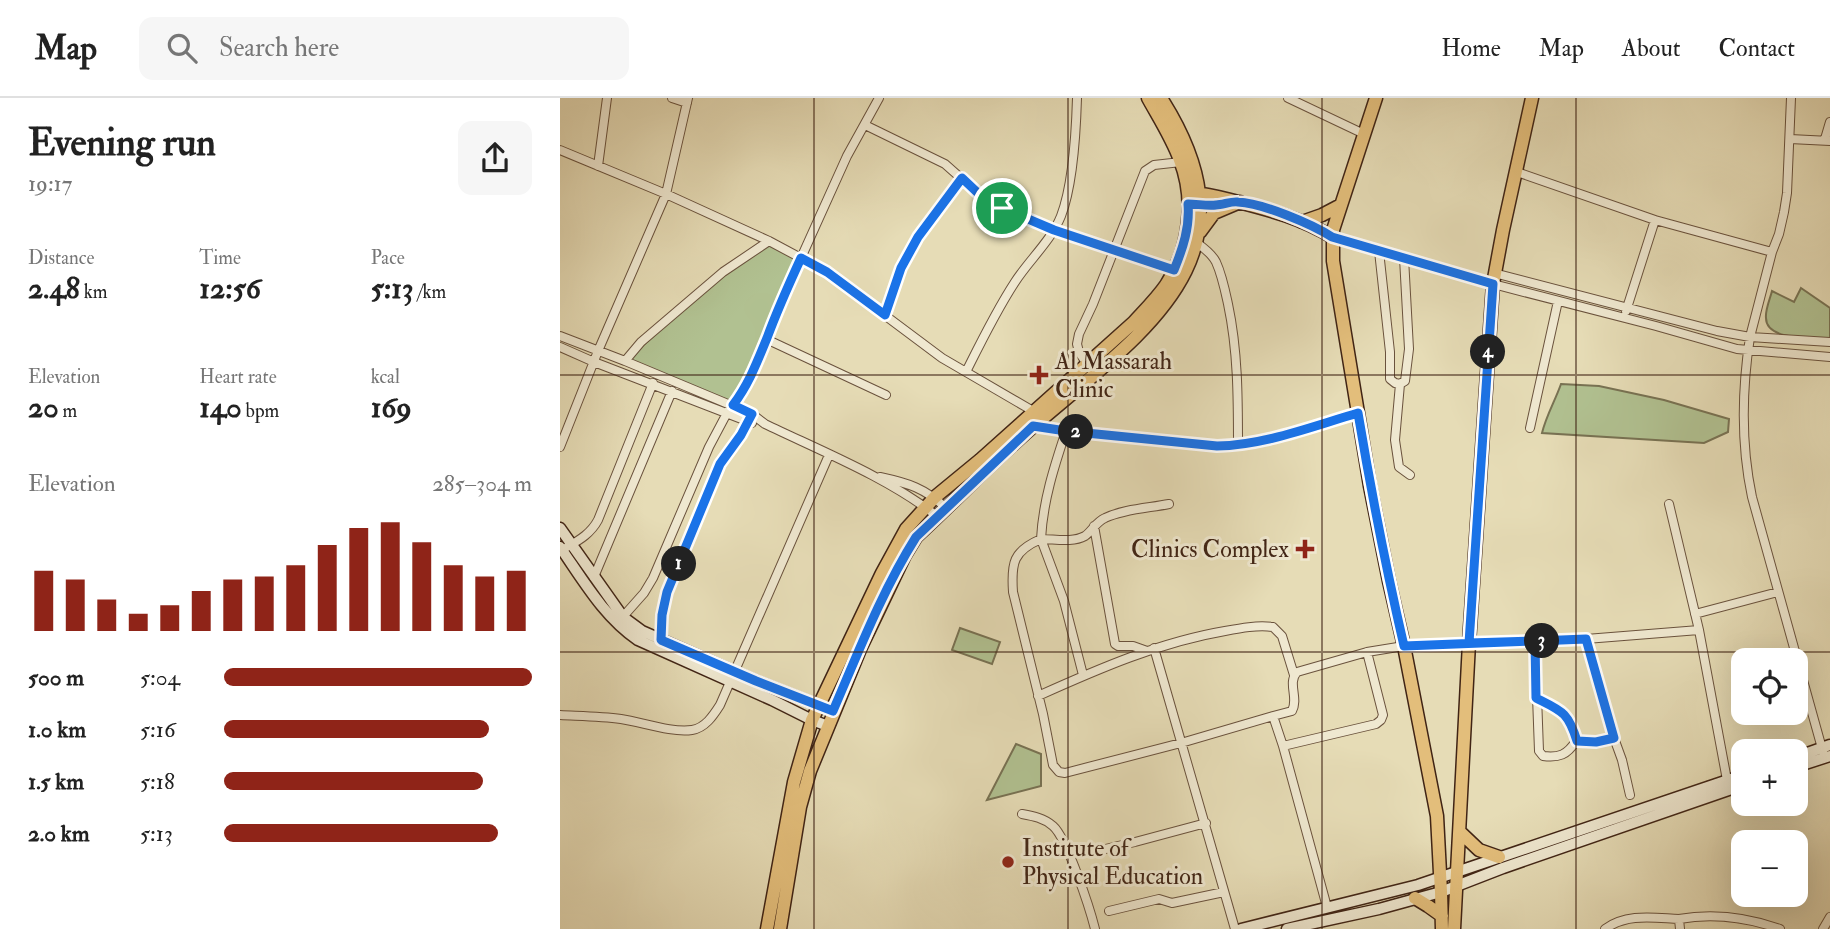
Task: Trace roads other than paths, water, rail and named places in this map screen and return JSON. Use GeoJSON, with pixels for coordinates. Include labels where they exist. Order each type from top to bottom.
{"type":"FeatureCollection","features":[{"type":"Feature","properties":{"kind":"main road"},"geometry":{"type":"LineString","coordinates":[[1148,98],[1187,161],[1213,186],[1239,202]]}},
{"type":"Feature","properties":{"kind":"main road"},"geometry":{"type":"LineString","coordinates":[[1161,98],[1177,123],[1194,198],[1198,238]]}},
{"type":"Feature","properties":{"kind":"main road"},"geometry":{"type":"LineString","coordinates":[[1376,98],[1332,237],[1337,291],[1370,486],[1437,816],[1442,923]]}},
{"type":"Feature","properties":{"kind":"main road"},"geometry":{"type":"LineString","coordinates":[[1454,929],[1469,643],[1494,278],[1532,98]]}},
{"type":"Feature","properties":{"kind":"main road"},"geometry":{"type":"LineString","coordinates":[[1194,198],[1217,195],[1270,210],[1319,229],[1332,237]]}},
{"type":"Feature","properties":{"kind":"main road"},"geometry":{"type":"LineString","coordinates":[[780,929],[794,782],[812,720],[906,529],[930,502],[1134,322],[1156,299],[1183,249],[1194,198]]}},
{"type":"Feature","properties":{"kind":"main road"},"geometry":{"type":"LineString","coordinates":[[767,929],[810,771],[861,647],[916,537],[1033,426],[1142,331],[1167,303],[1185,273],[1198,238],[1214,213],[1239,202]]}},
{"type":"Feature","properties":{"kind":"main road"},"geometry":{"type":"LineString","coordinates":[[1302,222],[1342,205]]}},
{"type":"Feature","properties":{"kind":"main road"},"geometry":{"type":"LineString","coordinates":[[560,528],[564,547],[597,599],[638,640],[833,711]]}},
{"type":"Feature","properties":{"kind":"main road"},"geometry":{"type":"LineString","coordinates":[[564,547],[594,577],[620,620],[828,726]]}},
{"type":"Feature","properties":{"kind":"main road"},"geometry":{"type":"LineString","coordinates":[[1808,755],[1827,752]]}},
{"type":"Feature","properties":{"kind":"main road"},"geometry":{"type":"LineString","coordinates":[[1808,761],[1827,752]]}},
{"type":"Feature","properties":{"kind":"main road"},"geometry":{"type":"LineString","coordinates":[[1288,929],[1327,907],[1418,885],[1731,779]]}},
{"type":"Feature","properties":{"kind":"main road"},"geometry":{"type":"LineString","coordinates":[[1241,929],[1379,909],[1441,892],[1731,789]]}},
{"type":"Feature","properties":{"kind":"main road"},"geometry":{"type":"LineString","coordinates":[[1437,816],[1460,816]]}},
{"type":"Feature","properties":{"kind":"main road"},"geometry":{"type":"LineString","coordinates":[[1460,832],[1479,850],[1500,857]]}},
{"type":"Feature","properties":{"kind":"main road"},"geometry":{"type":"LineString","coordinates":[[1415,898],[1428,905],[1442,923]]}},
{"type":"Feature","properties":{"kind":"street"},"geometry":{"type":"LineString","coordinates":[[598,166],[607,98]]}},
{"type":"Feature","properties":{"kind":"street"},"geometry":{"type":"LineString","coordinates":[[560,447],[666,194],[688,100],[671,98]]}},
{"type":"Feature","properties":{"kind":"street"},"geometry":{"type":"LineString","coordinates":[[620,620],[644,593],[653,578],[709,447],[750,380],[847,156],[879,98]]}},
{"type":"Feature","properties":{"kind":"street"},"geometry":{"type":"LineString","coordinates":[[965,372],[1016,281],[1054,230],[1066,197],[1077,98]]}},
{"type":"Feature","properties":{"kind":"street"},"geometry":{"type":"LineString","coordinates":[[1288,98],[1364,134]]}},
{"type":"Feature","properties":{"kind":"street"},"geometry":{"type":"LineString","coordinates":[[1791,98],[1787,193],[1748,351],[1744,409],[1747,467],[1752,497],[1778,592],[1827,752]]}},
{"type":"Feature","properties":{"kind":"street"},"geometry":{"type":"LineString","coordinates":[[1790,139],[1827,140],[1830,122]]}},
{"type":"Feature","properties":{"kind":"street"},"geometry":{"type":"LineString","coordinates":[[865,125],[945,164],[980,195],[1002,208],[1054,230],[1174,270]]}},
{"type":"Feature","properties":{"kind":"street"},"geometry":{"type":"LineString","coordinates":[[560,150],[666,194],[801,258],[835,278],[912,337],[965,372],[1033,411]]}},
{"type":"Feature","properties":{"kind":"street"},"geometry":{"type":"LineString","coordinates":[[1087,364],[1077,344],[1145,171],[1154,165],[1187,161]]}},
{"type":"Feature","properties":{"kind":"street"},"geometry":{"type":"LineString","coordinates":[[1517,172],[1655,220],[1772,252]]}},
{"type":"Feature","properties":{"kind":"street"},"geometry":{"type":"LineString","coordinates":[[885,315],[901,268],[918,237],[962,178]]}},
{"type":"Feature","properties":{"kind":"street"},"geometry":{"type":"LineString","coordinates":[[1624,318],[1655,220]]}},
{"type":"Feature","properties":{"kind":"street"},"geometry":{"type":"LineString","coordinates":[[1332,237],[1404,258],[1627,307],[1717,331],[1750,337],[1830,342]]}},
{"type":"Feature","properties":{"kind":"street"},"geometry":{"type":"LineString","coordinates":[[1198,238],[1216,261],[1225,286],[1237,365],[1238,446]]}},
{"type":"Feature","properties":{"kind":"street"},"geometry":{"type":"LineString","coordinates":[[625,361],[641,342],[723,272],[769,241]]}},
{"type":"Feature","properties":{"kind":"street"},"geometry":{"type":"LineString","coordinates":[[1379,251],[1390,352],[1390,379],[1400,384],[1405,381],[1409,349],[1404,258]]}},
{"type":"Feature","properties":{"kind":"street"},"geometry":{"type":"LineString","coordinates":[[1494,278],[1558,301],[1737,349],[1830,357]]}},
{"type":"Feature","properties":{"kind":"street"},"geometry":{"type":"LineString","coordinates":[[1530,428],[1558,301]]}},
{"type":"Feature","properties":{"kind":"street"},"geometry":{"type":"LineString","coordinates":[[560,336],[625,361],[765,424],[930,502],[942,513]]}},
{"type":"Feature","properties":{"kind":"street"},"geometry":{"type":"LineString","coordinates":[[766,339],[886,395]]}},
{"type":"Feature","properties":{"kind":"street"},"geometry":{"type":"LineString","coordinates":[[560,347],[672,391],[730,409]]}},
{"type":"Feature","properties":{"kind":"street"},"geometry":{"type":"LineString","coordinates":[[564,547],[593,529],[598,520],[653,383]]}},
{"type":"Feature","properties":{"kind":"street"},"geometry":{"type":"LineString","coordinates":[[1400,384],[1395,440],[1399,467],[1410,475]]}},
{"type":"Feature","properties":{"kind":"street"},"geometry":{"type":"LineString","coordinates":[[594,577],[672,391]]}},
{"type":"Feature","properties":{"kind":"street"},"geometry":{"type":"LineString","coordinates":[[1033,426],[1238,446],[1358,413]]}},
{"type":"Feature","properties":{"kind":"street"},"geometry":{"type":"LineString","coordinates":[[661,640],[662,615],[667,592],[720,464],[750,418]]}},
{"type":"Feature","properties":{"kind":"street"},"geometry":{"type":"LineString","coordinates":[[1066,431],[1042,515],[1041,539],[1064,600],[1083,676]]}},
{"type":"Feature","properties":{"kind":"street"},"geometry":{"type":"LineString","coordinates":[[560,715],[619,719],[691,730],[701,727],[711,718],[720,705],[829,454]]}},
{"type":"Feature","properties":{"kind":"street"},"geometry":{"type":"LineString","coordinates":[[873,476],[919,488],[942,513]]}},
{"type":"Feature","properties":{"kind":"street"},"geometry":{"type":"LineString","coordinates":[[1038,696],[1151,650],[1200,635],[1273,627],[1282,636],[1293,675],[1292,711],[1065,774],[1053,765],[1013,592],[1013,562],[1030,544],[1041,539],[1069,540],[1085,536],[1105,518],[1169,504]]}},
{"type":"Feature","properties":{"kind":"street"},"geometry":{"type":"LineString","coordinates":[[1669,504],[1699,630],[1727,780]]}},
{"type":"Feature","properties":{"kind":"street"},"geometry":{"type":"LineString","coordinates":[[1094,526],[1115,644],[1151,650]]}},
{"type":"Feature","properties":{"kind":"street"},"geometry":{"type":"LineString","coordinates":[[1695,614],[1778,592]]}},
{"type":"Feature","properties":{"kind":"street"},"geometry":{"type":"LineString","coordinates":[[1293,675],[1367,652],[1404,646],[1586,639],[1699,630]]}},
{"type":"Feature","properties":{"kind":"street"},"geometry":{"type":"LineString","coordinates":[[1586,639],[1630,795]]}},
{"type":"Feature","properties":{"kind":"street"},"geometry":{"type":"LineString","coordinates":[[1535,641],[1539,751],[1542,755],[1551,757],[1562,755],[1577,741]]}},
{"type":"Feature","properties":{"kind":"street"},"geometry":{"type":"LineString","coordinates":[[1151,650],[1206,823],[1236,929]]}},
{"type":"Feature","properties":{"kind":"street"},"geometry":{"type":"LineString","coordinates":[[1283,746],[1376,724],[1381,720],[1367,652]]}},
{"type":"Feature","properties":{"kind":"street"},"geometry":{"type":"LineString","coordinates":[[1536,698],[1567,716],[1577,741]]}},
{"type":"Feature","properties":{"kind":"street"},"geometry":{"type":"LineString","coordinates":[[1273,716],[1327,907]]}},
{"type":"Feature","properties":{"kind":"street"},"geometry":{"type":"LineString","coordinates":[[1577,741],[1596,742],[1614,738]]}},
{"type":"Feature","properties":{"kind":"street"},"geometry":{"type":"LineString","coordinates":[[1022,814],[1039,817],[1055,827],[1073,863],[1095,929]]}},
{"type":"Feature","properties":{"kind":"street"},"geometry":{"type":"LineString","coordinates":[[1101,850],[1206,823]]}},
{"type":"Feature","properties":{"kind":"street"},"geometry":{"type":"LineString","coordinates":[[1109,911],[1159,899],[1172,903],[1224,892]]}},
{"type":"Feature","properties":{"kind":"street"},"geometry":{"type":"LineString","coordinates":[[1605,929],[1616,922],[1643,916],[1679,919],[1693,916],[1718,917],[1759,922],[1780,929]]}},
{"type":"Feature","properties":{"kind":"street"},"geometry":{"type":"LineString","coordinates":[[1679,919],[1679,929]]}},
{"type":"Feature","properties":{"kind":"place","name":"Al Massarah Clinic"},"geometry":{"type":"Point","coordinates":[1039,375]}},
{"type":"Feature","properties":{"kind":"place","name":"Clinics Complex"},"geometry":{"type":"Point","coordinates":[1305,549]}},
{"type":"Feature","properties":{"kind":"place","name":"Institute of Physical Education"},"geometry":{"type":"Point","coordinates":[1008,862]}}]}
